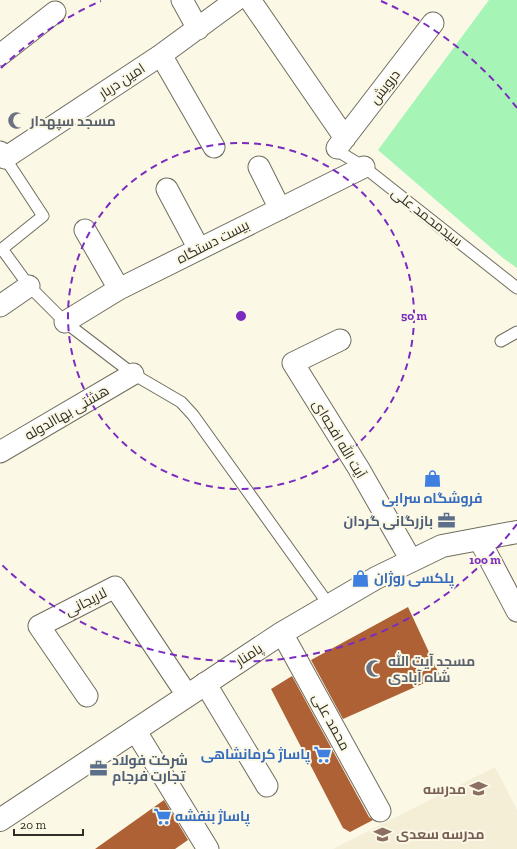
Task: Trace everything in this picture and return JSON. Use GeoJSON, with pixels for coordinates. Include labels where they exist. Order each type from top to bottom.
{"type":"FeatureCollection","features":[{"type":"Feature","properties":{"kind":"street"},"geometry":{"type":"LineString","coordinates":[[182,0],[198,29]]}},
{"type":"Feature","properties":{"kind":"street","name":"امین دربار"},"geometry":{"type":"LineString","coordinates":[[2,155],[161,55],[236,0]]}},
{"type":"Feature","properties":{"kind":"street","name":"سیدمحمد علی"},"geometry":{"type":"LineString","coordinates":[[250,0],[340,144]]}},
{"type":"Feature","properties":{"kind":"street"},"geometry":{"type":"LineString","coordinates":[[0,55],[55,12]]}},
{"type":"Feature","properties":{"kind":"street","name":"درویش"},"geometry":{"type":"LineString","coordinates":[[340,144],[433,23]]}},
{"type":"Feature","properties":{"kind":"street"},"geometry":{"type":"LineString","coordinates":[[161,55],[214,147]]}},
{"type":"Feature","properties":{"kind":"street"},"geometry":{"type":"LineString","coordinates":[[259,167],[280,208]]}},
{"type":"Feature","properties":{"kind":"street","name":"بیست دستگاه"},"geometry":{"type":"LineString","coordinates":[[65,322],[119,289],[364,167]]}},
{"type":"Feature","properties":{"kind":"street"},"geometry":{"type":"LineString","coordinates":[[167,189],[199,249]]}},
{"type":"Feature","properties":{"kind":"street"},"geometry":{"type":"LineString","coordinates":[[85,230],[119,289]]}},
{"type":"Feature","properties":{"kind":"street"},"geometry":{"type":"LineString","coordinates":[[0,306],[29,286]]}},
{"type":"Feature","properties":{"kind":"street","name":"آیت الله افجه‌ای"},"geometry":{"type":"LineString","coordinates":[[340,340],[293,363],[358,469],[410,560]]}},
{"type":"Feature","properties":{"kind":"street","name":"هشتی بهاالدوله"},"geometry":{"type":"LineString","coordinates":[[0,452],[133,374]]}},
{"type":"Feature","properties":{"kind":"street","name":"پامنار"},"geometry":{"type":"LineString","coordinates":[[0,820],[282,633],[376,578],[410,560],[442,546],[517,532]]}},
{"type":"Feature","properties":{"kind":"street"},"geometry":{"type":"LineString","coordinates":[[479,539],[517,611]]}},
{"type":"Feature","properties":{"kind":"street","name":"لاریجانی"},"geometry":{"type":"LineString","coordinates":[[87,696],[39,626],[116,587],[187,695]]}},
{"type":"Feature","properties":{"kind":"street","name":"محمد علی"},"geometry":{"type":"LineString","coordinates":[[282,633],[380,811]]}},
{"type":"Feature","properties":{"kind":"street"},"geometry":{"type":"LineString","coordinates":[[205,683],[267,786]]}},
{"type":"Feature","properties":{"kind":"street"},"geometry":{"type":"LineString","coordinates":[[135,730],[208,849]]}},
{"type":"Feature","properties":{"kind":"lane","name":"سیدمحمد علی"},"geometry":{"type":"LineString","coordinates":[[340,144],[364,167],[517,288]]}},
{"type":"Feature","properties":{"kind":"lane"},"geometry":{"type":"LineString","coordinates":[[2,155],[43,216],[2,249],[29,286],[65,322],[133,374],[181,402],[193,415],[329,605]]}},
{"type":"Feature","properties":{"kind":"lane"},"geometry":{"type":"LineString","coordinates":[[501,341],[517,332]]}},
{"type":"Feature","properties":{"kind":"shaded area","name":"مدرسه"},"geometry":{"type":"Polygon","coordinates":[[[495,767],[517,810],[517,849],[333,849],[495,767]]]}},
{"type":"Feature","properties":{"kind":"green space"},"geometry":{"type":"Polygon","coordinates":[[[489,0],[517,0],[517,268],[503,258],[378,150],[489,0]]]}},
{"type":"Feature","properties":{"kind":"building","name":"مسجد آیت الله شاه آبادی"},"geometry":{"type":"Polygon","coordinates":[[[408,607],[440,676],[343,719],[311,660],[408,607]]]}},
{"type":"Feature","properties":{"kind":"building","name":"پاساژ کرمانشاهی"},"geometry":{"type":"Polygon","coordinates":[[[292,676],[369,817],[373,820],[350,832],[343,828],[271,689],[292,676]]]}},
{"type":"Feature","properties":{"kind":"building","name":"پاساژ بنفشه"},"geometry":{"type":"Polygon","coordinates":[[[164,800],[188,840],[175,849],[95,849],[164,800]]]}},
{"type":"Feature","properties":{"kind":"place","name":"مسجد سپهدار"},"geometry":{"type":"Point","coordinates":[17,121]}},
{"type":"Feature","properties":{"kind":"place","name":"فروشگاه سرابی"},"geometry":{"type":"Point","coordinates":[432,478]}},
{"type":"Feature","properties":{"kind":"place","name":"بازرگانی گردان"},"geometry":{"type":"Point","coordinates":[446,521]}},
{"type":"Feature","properties":{"kind":"place","name":"پلکسی روژان"},"geometry":{"type":"Point","coordinates":[361,578]}},
{"type":"Feature","properties":{"kind":"place","name":"مسجد آیت الله شاه آبادی"},"geometry":{"type":"Point","coordinates":[375,669]}},
{"type":"Feature","properties":{"kind":"place","name":"پاساژ کرمانشاهی"},"geometry":{"type":"Point","coordinates":[323,754]}},
{"type":"Feature","properties":{"kind":"place","name":"شرکت فولاد تجارت فرجام"},"geometry":{"type":"Point","coordinates":[99,768]}},
{"type":"Feature","properties":{"kind":"place","name":"مدرسه"},"geometry":{"type":"Point","coordinates":[479,789]}},
{"type":"Feature","properties":{"kind":"place","name":"پاساژ بنفشه"},"geometry":{"type":"Point","coordinates":[162,816]}},
{"type":"Feature","properties":{"kind":"place","name":"مدرسه سعدی"},"geometry":{"type":"Point","coordinates":[383,834]}}]}
